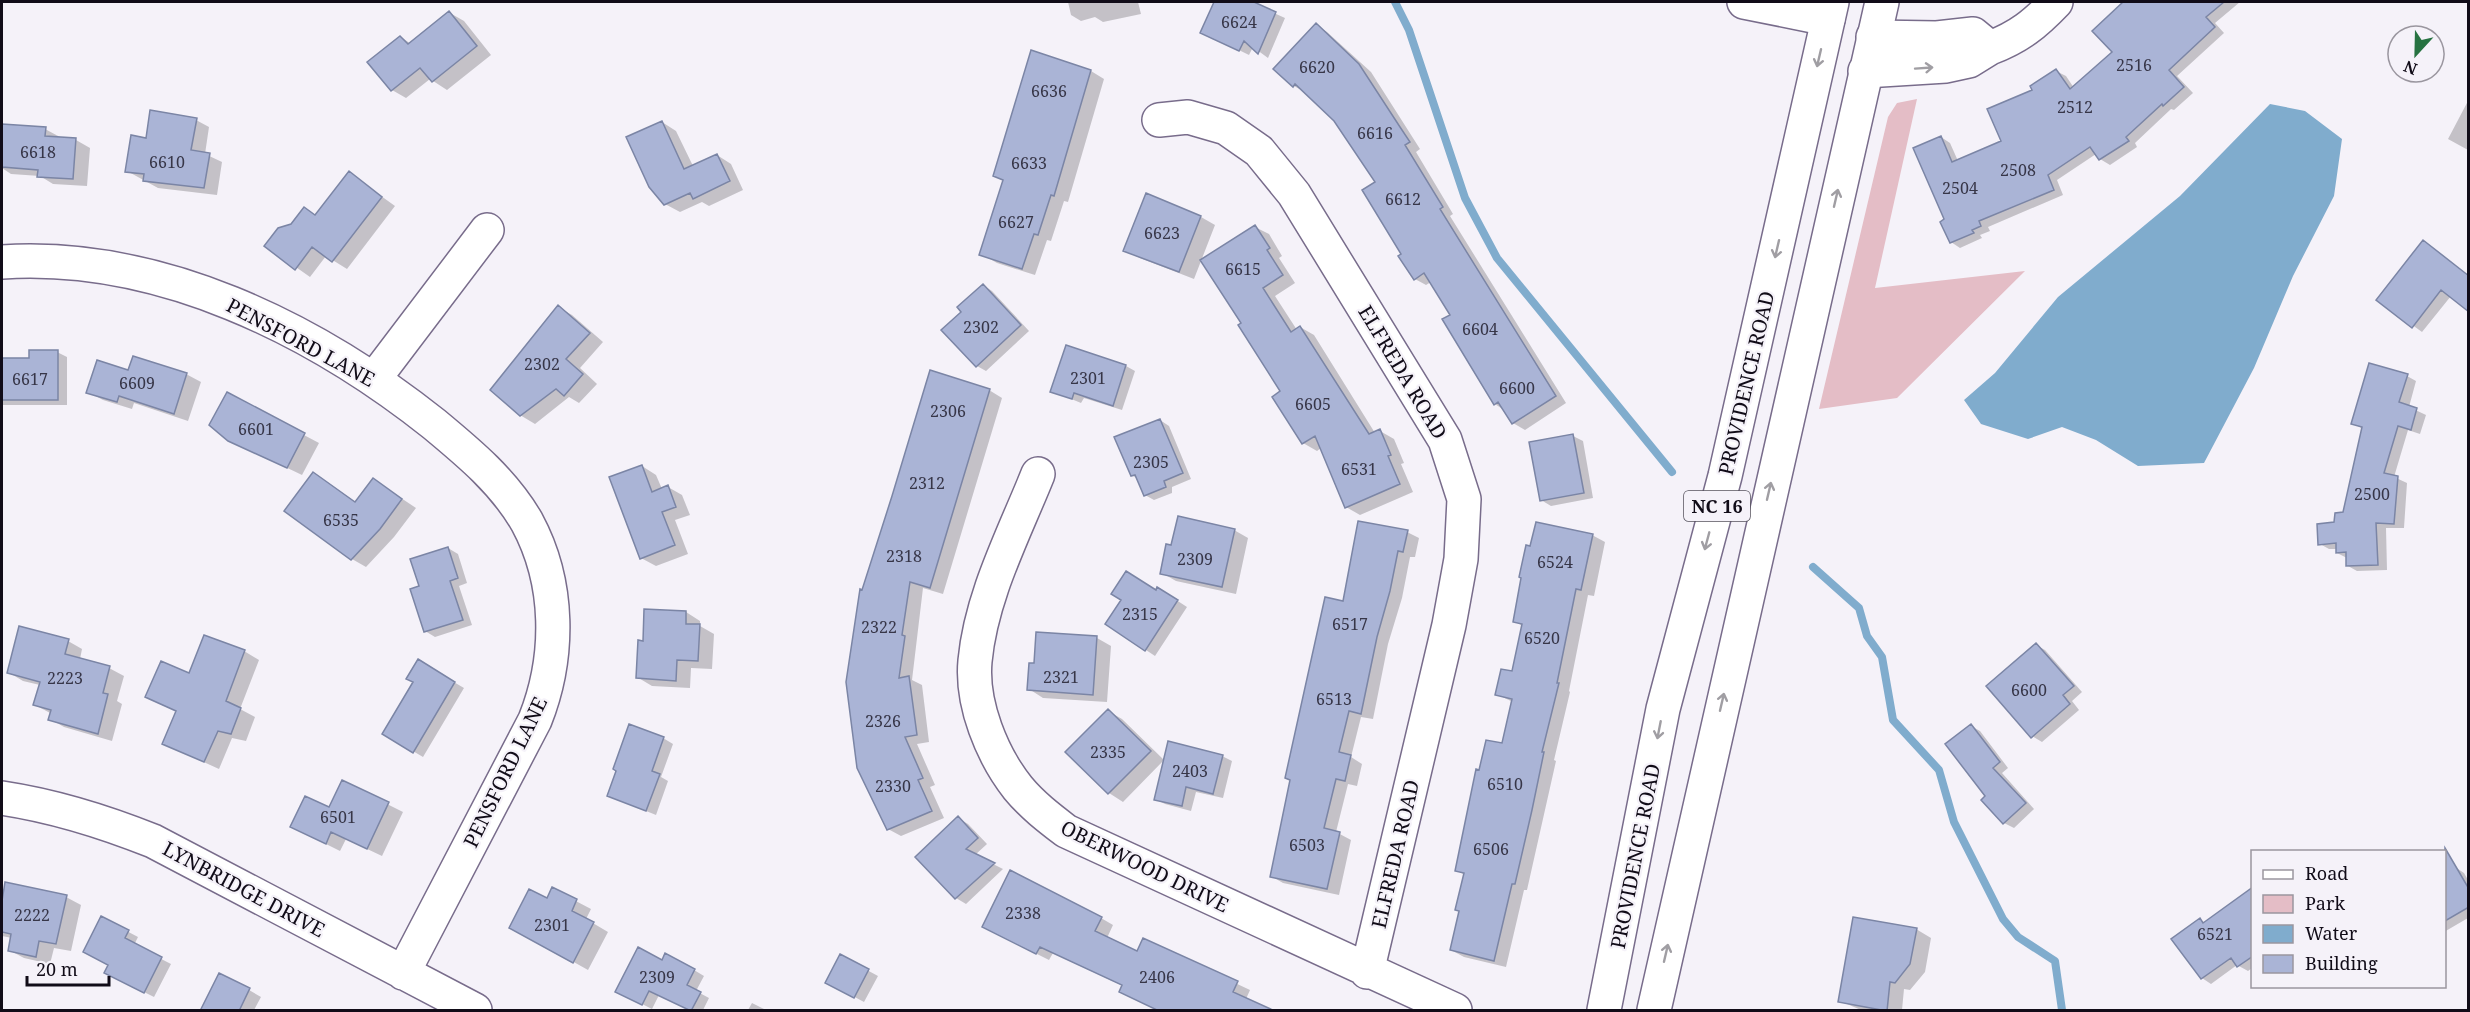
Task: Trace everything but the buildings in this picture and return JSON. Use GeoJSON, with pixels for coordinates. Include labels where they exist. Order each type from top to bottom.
{"type":"FeatureCollection","features":[{"type":"Feature","properties":{"kind":"street"},"geometry":{"type":"LineString","coordinates":[[1744,2],[1830,10]]}},
{"type":"Feature","properties":{"kind":"street","name":"NC 16"},"geometry":{"type":"LineString","coordinates":[[1654,1011],[1882,2]]}},
{"type":"Feature","properties":{"kind":"street"},"geometry":{"type":"LineString","coordinates":[[1865,71],[1946,66],[1969,61],[1990,48],[2012,40],[2039,20],[2056,2]]}},
{"type":"Feature","properties":{"kind":"street","name":"PROVIDENCE ROAD"},"geometry":{"type":"LineString","coordinates":[[1604,1011],[1663,709],[1725,476],[1830,10]]}},
{"type":"Feature","properties":{"kind":"street"},"geometry":{"type":"LineString","coordinates":[[1873,37],[1927,38],[1973,34],[1990,48]]}},
{"type":"Feature","properties":{"kind":"street","name":"ELFREDA ROAD"},"geometry":{"type":"LineString","coordinates":[[1159,120],[1188,117],[1226,128],[1259,151],[1294,194],[1445,440],[1464,499],[1461,559],[1449,625],[1367,972]]}},
{"type":"Feature","properties":{"kind":"street"},"geometry":{"type":"LineString","coordinates":[[374,379],[487,230]]}},
{"type":"Feature","properties":{"kind":"street","name":"PENSFORD LANE"},"geometry":{"type":"LineString","coordinates":[[2,262],[27,260],[95,265],[156,277],[186,286],[257,315],[329,352],[374,379],[473,456],[515,504],[534,539],[548,582],[554,636],[549,679],[535,720],[403,973]]}},
{"type":"Feature","properties":{"kind":"street","name":"OBERWOOD DRIVE"},"geometry":{"type":"LineString","coordinates":[[1038,474],[997,576],[982,625],[975,661],[976,695],[986,726],[999,759],[1018,788],[1039,810],[1066,831],[1455,1011]]}},
{"type":"Feature","properties":{"kind":"street","name":"LYNBRIDGE DRIVE"},"geometry":{"type":"LineString","coordinates":[[2,798],[44,804],[100,820],[153,841],[475,1011]]}},
{"type":"Feature","properties":{"kind":"green space"},"geometry":{"type":"Polygon","coordinates":[[[1917,99],[1875,288],[2025,271],[1897,398],[1819,409],[1888,117],[1897,103],[1917,99]]]}},
{"type":"Feature","properties":{"kind":"water"},"geometry":{"type":"Polygon","coordinates":[[[2270,104],[2305,111],[2342,139],[2334,196],[2293,276],[2254,368],[2204,463],[2138,466],[2096,440],[2062,427],[2028,439],[1981,424],[1964,400],[1995,373],[2058,297],[2180,196],[2270,104]]]}},
{"type":"Feature","properties":{"kind":"waterway"},"geometry":{"type":"LineString","coordinates":[[1395,2],[1409,30],[1465,198],[1497,258],[1672,472]]}},
{"type":"Feature","properties":{"kind":"waterway"},"geometry":{"type":"LineString","coordinates":[[1813,567],[1859,608],[1867,636],[1882,657],[1893,720],[1939,770],[1954,822],[2003,919],[2018,937],[2055,961],[2062,1010]]}}]}
